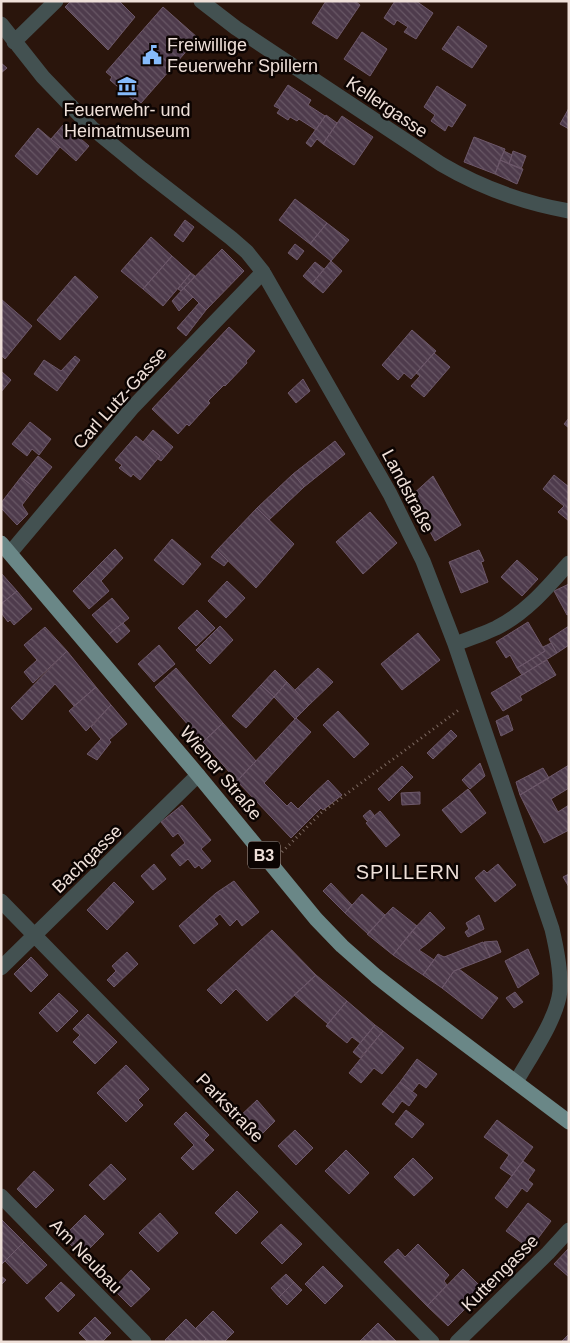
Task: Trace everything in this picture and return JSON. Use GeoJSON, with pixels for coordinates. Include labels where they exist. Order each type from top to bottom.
{"type":"FeatureCollection","features":[{"type":"Feature","properties":{"kind":"main road","name":"Wiener Straße"},"geometry":{"type":"LineString","coordinates":[[6,548],[198,775],[316,919],[342,946],[406,999],[569,1122]]}},
{"type":"Feature","properties":{"kind":"street"},"geometry":{"type":"LineString","coordinates":[[14,42],[56,1]]}},
{"type":"Feature","properties":{"kind":"street","name":"Kellergasse"},"geometry":{"type":"LineString","coordinates":[[201,1],[236,28],[468,180],[516,198],[569,211]]}},
{"type":"Feature","properties":{"kind":"street","name":"Landstraße"},"geometry":{"type":"LineString","coordinates":[[1,24],[43,78],[92,128],[231,238],[247,252],[263,272],[390,494],[423,561],[455,644],[552,929],[556,946],[560,989],[558,1003],[516,1082]]}},
{"type":"Feature","properties":{"kind":"street","name":"Carl Lutz-Gasse"},"geometry":{"type":"LineString","coordinates":[[6,548],[133,407],[263,272]]}},
{"type":"Feature","properties":{"kind":"street"},"geometry":{"type":"LineString","coordinates":[[455,644],[495,628],[516,616],[537,600],[569,564]]}},
{"type":"Feature","properties":{"kind":"street","name":"Bachgasse"},"geometry":{"type":"LineString","coordinates":[[1,968],[198,775]]}},
{"type":"Feature","properties":{"kind":"street","name":"Parkstraße"},"geometry":{"type":"LineString","coordinates":[[1,901],[432,1342]]}},
{"type":"Feature","properties":{"kind":"street","name":"Am Neubau"},"geometry":{"type":"LineString","coordinates":[[1,1196],[144,1342]]}},
{"type":"Feature","properties":{"kind":"street","name":"Kuttengasse"},"geometry":{"type":"LineString","coordinates":[[457,1342],[569,1230]]}},
{"type":"Feature","properties":{"kind":"path"},"geometry":{"type":"LineString","coordinates":[[271,863],[321,813],[459,709],[474,701]]}},
{"type":"Feature","properties":{"kind":"building"},"geometry":{"type":"Polygon","coordinates":[[[71,1],[119,1],[135,17],[108,50],[65,7],[71,1]]]}},
{"type":"Feature","properties":{"kind":"building"},"geometry":{"type":"Polygon","coordinates":[[[326,1],[355,1],[360,5],[337,39],[312,23],[326,1]]]}},
{"type":"Feature","properties":{"kind":"building"},"geometry":{"type":"Polygon","coordinates":[[[395,1],[416,1],[433,13],[416,39],[404,32],[408,27],[397,20],[394,25],[384,18],[395,1]]]}},
{"type":"Feature","properties":{"kind":"building","name":"Freiwillige Feuerwehr Spillern"},"geometry":{"type":"Polygon","coordinates":[[[163,7],[198,38],[141,103],[135,98],[133,100],[110,80],[112,77],[106,72],[163,7]]]}},
{"type":"Feature","properties":{"kind":"building"},"geometry":{"type":"Polygon","coordinates":[[[458,26],[487,46],[472,68],[442,49],[458,26]]]}},
{"type":"Feature","properties":{"kind":"building"},"geometry":{"type":"Polygon","coordinates":[[[362,32],[387,49],[370,76],[344,59],[362,32]]]}},
{"type":"Feature","properties":{"kind":"building"},"geometry":{"type":"Polygon","coordinates":[[[1,63],[7,68],[1,73],[1,63]]]}},
{"type":"Feature","properties":{"kind":"building"},"geometry":{"type":"Polygon","coordinates":[[[288,85],[311,100],[308,105],[325,116],[316,130],[299,119],[297,121],[290,117],[288,120],[277,113],[280,109],[274,106],[288,85]]]}},
{"type":"Feature","properties":{"kind":"building"},"geometry":{"type":"Polygon","coordinates":[[[437,86],[466,105],[452,127],[448,125],[445,131],[431,121],[435,115],[424,107],[437,86]]]}},
{"type":"Feature","properties":{"kind":"building"},"geometry":{"type":"Polygon","coordinates":[[[569,108],[569,129],[560,124],[569,108]]]}},
{"type":"Feature","properties":{"kind":"building"},"geometry":{"type":"Polygon","coordinates":[[[326,115],[337,123],[323,144],[317,139],[311,147],[306,143],[326,115]]]}},
{"type":"Feature","properties":{"kind":"building"},"geometry":{"type":"Polygon","coordinates":[[[342,116],[373,137],[354,165],[323,144],[342,116]]]}},
{"type":"Feature","properties":{"kind":"building"},"geometry":{"type":"Polygon","coordinates":[[[64,124],[89,146],[76,161],[51,139],[64,124]]]}},
{"type":"Feature","properties":{"kind":"building"},"geometry":{"type":"Polygon","coordinates":[[[38,128],[60,147],[37,175],[15,156],[38,128]]]}},
{"type":"Feature","properties":{"kind":"building"},"geometry":{"type":"Polygon","coordinates":[[[474,137],[505,149],[495,174],[464,162],[474,137]]]}},
{"type":"Feature","properties":{"kind":"building"},"geometry":{"type":"Polygon","coordinates":[[[504,151],[512,155],[509,164],[500,160],[504,151]]]}},
{"type":"Feature","properties":{"kind":"building"},"geometry":{"type":"Polygon","coordinates":[[[513,151],[526,156],[521,169],[509,164],[513,151]]]}},
{"type":"Feature","properties":{"kind":"building"},"geometry":{"type":"Polygon","coordinates":[[[500,160],[523,169],[517,184],[495,174],[500,160]]]}},
{"type":"Feature","properties":{"kind":"building"},"geometry":{"type":"Polygon","coordinates":[[[295,199],[327,223],[310,244],[279,220],[295,199]]]}},
{"type":"Feature","properties":{"kind":"building"},"geometry":{"type":"Polygon","coordinates":[[[185,220],[194,227],[183,242],[174,235],[185,220]]]}},
{"type":"Feature","properties":{"kind":"building"},"geometry":{"type":"Polygon","coordinates":[[[327,223],[349,240],[331,261],[310,244],[327,223]]]}},
{"type":"Feature","properties":{"kind":"building"},"geometry":{"type":"Polygon","coordinates":[[[151,237],[172,256],[143,289],[121,271],[151,237]]]}},
{"type":"Feature","properties":{"kind":"building"},"geometry":{"type":"Polygon","coordinates":[[[295,244],[304,251],[297,260],[288,253],[295,244]]]}},
{"type":"Feature","properties":{"kind":"building"},"geometry":{"type":"Polygon","coordinates":[[[222,249],[244,271],[206,310],[184,288],[222,249]]]}},
{"type":"Feature","properties":{"kind":"building"},"geometry":{"type":"Polygon","coordinates":[[[172,256],[191,273],[163,306],[143,289],[172,256]]]}},
{"type":"Feature","properties":{"kind":"building"},"geometry":{"type":"Polygon","coordinates":[[[331,261],[342,271],[323,293],[312,284],[331,261]]]}},
{"type":"Feature","properties":{"kind":"building"},"geometry":{"type":"Polygon","coordinates":[[[315,262],[324,269],[312,284],[303,276],[315,262]]]}},
{"type":"Feature","properties":{"kind":"building"},"geometry":{"type":"Polygon","coordinates":[[[191,273],[195,276],[181,291],[178,289],[191,273]]]}},
{"type":"Feature","properties":{"kind":"building"},"geometry":{"type":"Polygon","coordinates":[[[75,276],[98,297],[60,340],[37,320],[75,276]]]}},
{"type":"Feature","properties":{"kind":"building"},"geometry":{"type":"Polygon","coordinates":[[[184,288],[193,297],[179,311],[172,301],[184,288]]]}},
{"type":"Feature","properties":{"kind":"building"},"geometry":{"type":"Polygon","coordinates":[[[1,299],[32,326],[5,359],[1,355],[1,299]]]}},
{"type":"Feature","properties":{"kind":"building"},"geometry":{"type":"Polygon","coordinates":[[[199,303],[206,310],[186,336],[177,328],[199,303]]]}},
{"type":"Feature","properties":{"kind":"building"},"geometry":{"type":"Polygon","coordinates":[[[229,327],[255,351],[246,361],[247,363],[208,401],[210,403],[189,426],[187,424],[178,434],[152,409],[229,327]]]}},
{"type":"Feature","properties":{"kind":"building"},"geometry":{"type":"Polygon","coordinates":[[[412,330],[436,351],[411,379],[404,373],[398,380],[382,365],[412,330]]]}},
{"type":"Feature","properties":{"kind":"building"},"geometry":{"type":"Polygon","coordinates":[[[434,353],[450,367],[424,397],[411,386],[420,376],[416,373],[434,353]]]}},
{"type":"Feature","properties":{"kind":"building"},"geometry":{"type":"Polygon","coordinates":[[[75,356],[80,360],[57,391],[34,374],[44,360],[61,371],[75,356]]]}},
{"type":"Feature","properties":{"kind":"building"},"geometry":{"type":"Polygon","coordinates":[[[1,371],[11,380],[1,392],[1,371]]]}},
{"type":"Feature","properties":{"kind":"building"},"geometry":{"type":"Polygon","coordinates":[[[303,379],[310,391],[296,403],[288,393],[303,379]]]}},
{"type":"Feature","properties":{"kind":"building"},"geometry":{"type":"Polygon","coordinates":[[[569,418],[569,428],[564,424],[569,418]]]}},
{"type":"Feature","properties":{"kind":"building"},"geometry":{"type":"Polygon","coordinates":[[[30,422],[51,439],[39,455],[32,449],[27,456],[12,444],[30,422]]]}},
{"type":"Feature","properties":{"kind":"building"},"geometry":{"type":"Polygon","coordinates":[[[153,430],[173,447],[161,461],[158,459],[160,456],[143,442],[153,430]]]}},
{"type":"Feature","properties":{"kind":"building"},"geometry":{"type":"Polygon","coordinates":[[[136,436],[160,456],[140,480],[133,474],[131,477],[119,468],[122,465],[115,460],[136,436]]]}},
{"type":"Feature","properties":{"kind":"building"},"geometry":{"type":"Polygon","coordinates":[[[335,441],[345,454],[304,487],[293,474],[335,441]]]}},
{"type":"Feature","properties":{"kind":"building"},"geometry":{"type":"Polygon","coordinates":[[[38,456],[52,467],[35,488],[21,477],[38,456]]]}},
{"type":"Feature","properties":{"kind":"building"},"geometry":{"type":"Polygon","coordinates":[[[293,474],[304,487],[269,520],[257,508],[293,474]]]}},
{"type":"Feature","properties":{"kind":"building"},"geometry":{"type":"Polygon","coordinates":[[[554,475],[569,487],[569,521],[558,512],[564,506],[543,489],[554,475]]]}},
{"type":"Feature","properties":{"kind":"building"},"geometry":{"type":"Polygon","coordinates":[[[433,476],[461,525],[435,541],[411,496],[433,476]]]}},
{"type":"Feature","properties":{"kind":"building"},"geometry":{"type":"Polygon","coordinates":[[[21,477],[35,488],[22,505],[28,514],[17,525],[1,508],[1,503],[21,477]]]}},
{"type":"Feature","properties":{"kind":"building"},"geometry":{"type":"Polygon","coordinates":[[[257,508],[294,544],[256,588],[217,550],[257,508]]]}},
{"type":"Feature","properties":{"kind":"building"},"geometry":{"type":"Polygon","coordinates":[[[370,512],[397,543],[363,574],[336,542],[370,512]]]}},
{"type":"Feature","properties":{"kind":"building"},"geometry":{"type":"Polygon","coordinates":[[[172,539],[201,564],[183,585],[154,560],[172,539]]]}},
{"type":"Feature","properties":{"kind":"building"},"geometry":{"type":"Polygon","coordinates":[[[115,549],[123,558],[101,581],[109,591],[89,609],[73,591],[115,549]]]}},
{"type":"Feature","properties":{"kind":"building"},"geometry":{"type":"Polygon","coordinates":[[[217,550],[228,561],[224,566],[211,557],[217,550]]]}},
{"type":"Feature","properties":{"kind":"building"},"geometry":{"type":"Polygon","coordinates":[[[479,550],[484,561],[481,562],[488,582],[461,593],[449,562],[479,550]]]}},
{"type":"Feature","properties":{"kind":"building"},"geometry":{"type":"Polygon","coordinates":[[[517,560],[538,579],[522,596],[501,577],[517,560]]]}},
{"type":"Feature","properties":{"kind":"building"},"geometry":{"type":"Polygon","coordinates":[[[1,573],[17,591],[1,604],[1,573]]]}},
{"type":"Feature","properties":{"kind":"building"},"geometry":{"type":"Polygon","coordinates":[[[227,581],[245,598],[226,618],[208,601],[227,581]]]}},
{"type":"Feature","properties":{"kind":"building"},"geometry":{"type":"Polygon","coordinates":[[[569,584],[569,614],[567,615],[554,591],[569,584]]]}},
{"type":"Feature","properties":{"kind":"building"},"geometry":{"type":"Polygon","coordinates":[[[17,591],[32,609],[14,625],[10,620],[8,622],[2,614],[1,604],[17,591]]]}},
{"type":"Feature","properties":{"kind":"building"},"geometry":{"type":"Polygon","coordinates":[[[112,598],[129,618],[109,634],[92,615],[112,598]]]}},
{"type":"Feature","properties":{"kind":"building"},"geometry":{"type":"Polygon","coordinates":[[[197,610],[215,628],[196,646],[178,628],[197,610]]]}},
{"type":"Feature","properties":{"kind":"building"},"geometry":{"type":"Polygon","coordinates":[[[528,622],[545,651],[517,668],[510,655],[506,658],[496,642],[528,622]]]}},
{"type":"Feature","properties":{"kind":"building"},"geometry":{"type":"Polygon","coordinates":[[[123,623],[130,631],[117,643],[109,634],[123,623]]]}},
{"type":"Feature","properties":{"kind":"building"},"geometry":{"type":"Polygon","coordinates":[[[220,626],[233,640],[210,664],[196,650],[220,626]]]}},
{"type":"Feature","properties":{"kind":"building"},"geometry":{"type":"Polygon","coordinates":[[[569,626],[569,645],[557,653],[549,639],[569,626]]]}},
{"type":"Feature","properties":{"kind":"building"},"geometry":{"type":"Polygon","coordinates":[[[45,627],[67,651],[33,683],[24,672],[37,660],[24,645],[45,627]]]}},
{"type":"Feature","properties":{"kind":"building"},"geometry":{"type":"Polygon","coordinates":[[[418,633],[440,660],[402,690],[381,664],[418,633]]]}},
{"type":"Feature","properties":{"kind":"building"},"geometry":{"type":"Polygon","coordinates":[[[551,643],[557,653],[522,675],[517,668],[545,651],[543,647],[551,643]]]}},
{"type":"Feature","properties":{"kind":"building"},"geometry":{"type":"Polygon","coordinates":[[[159,645],[175,664],[154,682],[138,664],[159,645]]]}},
{"type":"Feature","properties":{"kind":"building"},"geometry":{"type":"Polygon","coordinates":[[[67,651],[96,687],[74,706],[55,684],[22,720],[11,708],[67,651]]]}},
{"type":"Feature","properties":{"kind":"building"},"geometry":{"type":"Polygon","coordinates":[[[547,660],[556,675],[520,696],[522,700],[503,711],[491,693],[547,660]]]}},
{"type":"Feature","properties":{"kind":"building"},"geometry":{"type":"Polygon","coordinates":[[[176,668],[223,723],[203,742],[155,687],[176,668]]]}},
{"type":"Feature","properties":{"kind":"building"},"geometry":{"type":"Polygon","coordinates":[[[318,668],[333,682],[309,705],[295,690],[318,668]]]}},
{"type":"Feature","properties":{"kind":"building"},"geometry":{"type":"Polygon","coordinates":[[[275,670],[287,682],[274,697],[261,685],[275,670]]]}},
{"type":"Feature","properties":{"kind":"building"},"geometry":{"type":"Polygon","coordinates":[[[287,682],[309,705],[295,719],[274,697],[287,682]]]}},
{"type":"Feature","properties":{"kind":"building"},"geometry":{"type":"Polygon","coordinates":[[[261,685],[274,697],[246,728],[232,716],[261,685]]]}},
{"type":"Feature","properties":{"kind":"building"},"geometry":{"type":"Polygon","coordinates":[[[96,687],[111,705],[86,731],[69,711],[96,687]]]}},
{"type":"Feature","properties":{"kind":"building"},"geometry":{"type":"Polygon","coordinates":[[[111,705],[127,724],[109,740],[111,742],[97,760],[87,754],[101,739],[91,727],[111,705]]]}},
{"type":"Feature","properties":{"kind":"building"},"geometry":{"type":"Polygon","coordinates":[[[338,711],[369,744],[354,758],[323,725],[338,711]]]}},
{"type":"Feature","properties":{"kind":"building"},"geometry":{"type":"Polygon","coordinates":[[[508,715],[513,730],[501,736],[496,721],[508,715]]]}},
{"type":"Feature","properties":{"kind":"building"},"geometry":{"type":"Polygon","coordinates":[[[296,718],[311,732],[264,783],[287,806],[291,802],[298,809],[310,797],[321,808],[291,838],[237,781],[296,718]]]}},
{"type":"Feature","properties":{"kind":"building"},"geometry":{"type":"Polygon","coordinates":[[[223,723],[256,761],[237,781],[203,742],[223,723]]]}},
{"type":"Feature","properties":{"kind":"building"},"geometry":{"type":"Polygon","coordinates":[[[451,730],[457,736],[433,759],[427,753],[451,730]]]}},
{"type":"Feature","properties":{"kind":"building"},"geometry":{"type":"Polygon","coordinates":[[[480,763],[485,776],[470,789],[462,780],[480,763]]]}},
{"type":"Feature","properties":{"kind":"building"},"geometry":{"type":"Polygon","coordinates":[[[569,765],[569,788],[551,799],[558,812],[569,805],[569,830],[544,843],[520,795],[569,765]]]}},
{"type":"Feature","properties":{"kind":"building"},"geometry":{"type":"Polygon","coordinates":[[[402,766],[413,777],[389,801],[378,789],[402,766]]]}},
{"type":"Feature","properties":{"kind":"building"},"geometry":{"type":"Polygon","coordinates":[[[543,768],[549,778],[520,795],[516,782],[543,768]]]}},
{"type":"Feature","properties":{"kind":"building"},"geometry":{"type":"Polygon","coordinates":[[[328,780],[342,795],[323,810],[310,797],[328,780]]]}},
{"type":"Feature","properties":{"kind":"building"},"geometry":{"type":"Polygon","coordinates":[[[468,789],[486,813],[461,833],[442,810],[468,789]]]}},
{"type":"Feature","properties":{"kind":"building"},"geometry":{"type":"Polygon","coordinates":[[[420,792],[420,804],[402,805],[401,793],[420,792]]]}},
{"type":"Feature","properties":{"kind":"building"},"geometry":{"type":"Polygon","coordinates":[[[182,805],[211,840],[201,849],[211,861],[202,869],[199,865],[195,868],[188,859],[180,866],[171,855],[185,843],[178,833],[173,837],[161,822],[182,805]]]}},
{"type":"Feature","properties":{"kind":"building"},"geometry":{"type":"Polygon","coordinates":[[[370,810],[374,815],[367,821],[363,816],[370,810]]]}},
{"type":"Feature","properties":{"kind":"building"},"geometry":{"type":"Polygon","coordinates":[[[380,811],[400,835],[386,847],[366,823],[380,811]]]}},
{"type":"Feature","properties":{"kind":"building"},"geometry":{"type":"Polygon","coordinates":[[[154,864],[166,879],[153,890],[141,876],[154,864]]]}},
{"type":"Feature","properties":{"kind":"building"},"geometry":{"type":"Polygon","coordinates":[[[498,864],[516,885],[495,902],[475,878],[484,870],[487,873],[498,864]]]}},
{"type":"Feature","properties":{"kind":"building"},"geometry":{"type":"Polygon","coordinates":[[[569,874],[569,887],[563,877],[569,874]]]}},
{"type":"Feature","properties":{"kind":"building"},"geometry":{"type":"Polygon","coordinates":[[[234,881],[259,912],[242,926],[237,919],[230,926],[220,914],[214,919],[218,924],[194,944],[179,926],[216,893],[234,881]]]}},
{"type":"Feature","properties":{"kind":"building"},"geometry":{"type":"Polygon","coordinates":[[[114,882],[134,902],[107,930],[87,910],[114,882]]]}},
{"type":"Feature","properties":{"kind":"building"},"geometry":{"type":"Polygon","coordinates":[[[331,883],[352,905],[345,913],[323,891],[331,883]]]}},
{"type":"Feature","properties":{"kind":"building"},"geometry":{"type":"Polygon","coordinates":[[[362,894],[385,915],[368,934],[345,913],[362,894]]]}},
{"type":"Feature","properties":{"kind":"building"},"geometry":{"type":"Polygon","coordinates":[[[393,907],[417,926],[393,955],[367,934],[393,907]]]}},
{"type":"Feature","properties":{"kind":"building"},"geometry":{"type":"Polygon","coordinates":[[[430,912],[445,928],[427,944],[412,931],[430,912]]]}},
{"type":"Feature","properties":{"kind":"building"},"geometry":{"type":"Polygon","coordinates":[[[479,915],[484,929],[468,937],[465,932],[469,929],[466,923],[479,915]]]}},
{"type":"Feature","properties":{"kind":"building"},"geometry":{"type":"Polygon","coordinates":[[[272,930],[316,975],[267,1021],[236,989],[221,1004],[207,990],[272,930]]]}},
{"type":"Feature","properties":{"kind":"building"},"geometry":{"type":"Polygon","coordinates":[[[412,931],[427,944],[419,950],[434,960],[423,975],[393,955],[412,931]]]}},
{"type":"Feature","properties":{"kind":"building"},"geometry":{"type":"Polygon","coordinates":[[[497,941],[501,952],[490,957],[484,942],[497,941]]]}},
{"type":"Feature","properties":{"kind":"building"},"geometry":{"type":"Polygon","coordinates":[[[483,942],[490,957],[454,971],[442,988],[423,975],[438,954],[444,957],[483,942]]]}},
{"type":"Feature","properties":{"kind":"building"},"geometry":{"type":"Polygon","coordinates":[[[528,949],[539,974],[518,988],[505,961],[528,949]]]}},
{"type":"Feature","properties":{"kind":"building"},"geometry":{"type":"Polygon","coordinates":[[[127,952],[138,964],[114,987],[107,980],[116,971],[112,966],[127,952]]]}},
{"type":"Feature","properties":{"kind":"building"},"geometry":{"type":"Polygon","coordinates":[[[31,957],[48,975],[31,992],[14,974],[31,957]]]}},
{"type":"Feature","properties":{"kind":"building"},"geometry":{"type":"Polygon","coordinates":[[[459,969],[498,998],[482,1019],[442,988],[454,971],[459,969]]]}},
{"type":"Feature","properties":{"kind":"building"},"geometry":{"type":"Polygon","coordinates":[[[316,975],[347,1001],[328,1024],[294,995],[316,975]]]}},
{"type":"Feature","properties":{"kind":"building"},"geometry":{"type":"Polygon","coordinates":[[[515,992],[523,1002],[514,1008],[506,998],[515,992]]]}},
{"type":"Feature","properties":{"kind":"building"},"geometry":{"type":"Polygon","coordinates":[[[59,993],[78,1011],[57,1032],[39,1013],[59,993]]]}},
{"type":"Feature","properties":{"kind":"building"},"geometry":{"type":"Polygon","coordinates":[[[347,1001],[375,1025],[360,1043],[352,1037],[347,1043],[326,1026],[347,1001]]]}},
{"type":"Feature","properties":{"kind":"building"},"geometry":{"type":"Polygon","coordinates":[[[88,1014],[117,1042],[95,1064],[73,1042],[80,1035],[73,1029],[88,1014]]]}},
{"type":"Feature","properties":{"kind":"building"},"geometry":{"type":"Polygon","coordinates":[[[375,1025],[383,1031],[360,1058],[353,1052],[375,1025]]]}},
{"type":"Feature","properties":{"kind":"building"},"geometry":{"type":"Polygon","coordinates":[[[383,1031],[404,1048],[382,1074],[374,1068],[361,1083],[349,1073],[383,1031]]]}},
{"type":"Feature","properties":{"kind":"building"},"geometry":{"type":"Polygon","coordinates":[[[417,1059],[437,1074],[426,1088],[419,1083],[412,1092],[400,1082],[417,1059]]]}},
{"type":"Feature","properties":{"kind":"building"},"geometry":{"type":"Polygon","coordinates":[[[126,1065],[149,1089],[138,1100],[143,1105],[126,1122],[97,1093],[126,1065]]]}},
{"type":"Feature","properties":{"kind":"building"},"geometry":{"type":"Polygon","coordinates":[[[400,1082],[417,1095],[409,1106],[402,1101],[393,1113],[382,1104],[400,1082]]]}},
{"type":"Feature","properties":{"kind":"building"},"geometry":{"type":"Polygon","coordinates":[[[257,1100],[275,1121],[257,1139],[237,1119],[257,1100]]]}},
{"type":"Feature","properties":{"kind":"building"},"geometry":{"type":"Polygon","coordinates":[[[406,1110],[424,1124],[412,1138],[395,1124],[406,1110]]]}},
{"type":"Feature","properties":{"kind":"building"},"geometry":{"type":"Polygon","coordinates":[[[186,1112],[209,1135],[204,1140],[214,1150],[193,1170],[181,1158],[194,1145],[174,1124],[186,1112]]]}},
{"type":"Feature","properties":{"kind":"building"},"geometry":{"type":"Polygon","coordinates":[[[497,1120],[533,1147],[512,1176],[500,1168],[509,1155],[484,1137],[497,1120]]]}},
{"type":"Feature","properties":{"kind":"building"},"geometry":{"type":"Polygon","coordinates":[[[295,1130],[313,1148],[296,1165],[278,1146],[295,1130]]]}},
{"type":"Feature","properties":{"kind":"building"},"geometry":{"type":"Polygon","coordinates":[[[346,1150],[369,1173],[349,1194],[325,1171],[346,1150]]]}},
{"type":"Feature","properties":{"kind":"building"},"geometry":{"type":"Polygon","coordinates":[[[413,1158],[433,1178],[414,1196],[394,1177],[413,1158]]]}},
{"type":"Feature","properties":{"kind":"building"},"geometry":{"type":"Polygon","coordinates":[[[523,1161],[535,1170],[528,1180],[533,1184],[527,1192],[522,1188],[507,1208],[495,1198],[523,1161]]]}},
{"type":"Feature","properties":{"kind":"building"},"geometry":{"type":"Polygon","coordinates":[[[111,1164],[126,1179],[104,1200],[89,1185],[111,1164]]]}},
{"type":"Feature","properties":{"kind":"building"},"geometry":{"type":"Polygon","coordinates":[[[34,1171],[54,1190],[36,1208],[17,1189],[34,1171]]]}},
{"type":"Feature","properties":{"kind":"building"},"geometry":{"type":"Polygon","coordinates":[[[237,1191],[258,1212],[236,1234],[215,1213],[237,1191]]]}},
{"type":"Feature","properties":{"kind":"building"},"geometry":{"type":"Polygon","coordinates":[[[528,1203],[551,1221],[530,1249],[506,1231],[528,1203]]]}},
{"type":"Feature","properties":{"kind":"building"},"geometry":{"type":"Polygon","coordinates":[[[160,1213],[178,1233],[158,1252],[139,1233],[160,1213]]]}},
{"type":"Feature","properties":{"kind":"building"},"geometry":{"type":"Polygon","coordinates":[[[85,1215],[104,1234],[82,1256],[63,1237],[85,1215]]]}},
{"type":"Feature","properties":{"kind":"building"},"geometry":{"type":"Polygon","coordinates":[[[1,1219],[24,1242],[1,1265],[1,1219]]]}},
{"type":"Feature","properties":{"kind":"building"},"geometry":{"type":"Polygon","coordinates":[[[281,1224],[302,1244],[282,1264],[261,1243],[281,1224]]]}},
{"type":"Feature","properties":{"kind":"building"},"geometry":{"type":"Polygon","coordinates":[[[24,1242],[47,1265],[27,1284],[5,1261],[24,1242]]]}},
{"type":"Feature","properties":{"kind":"building"},"geometry":{"type":"Polygon","coordinates":[[[418,1244],[449,1275],[444,1281],[447,1285],[427,1306],[384,1262],[398,1249],[405,1257],[418,1244]]]}},
{"type":"Feature","properties":{"kind":"building"},"geometry":{"type":"Polygon","coordinates":[[[569,1248],[569,1277],[554,1264],[569,1248]]]}},
{"type":"Feature","properties":{"kind":"building"},"geometry":{"type":"Polygon","coordinates":[[[323,1266],[343,1286],[325,1304],[305,1284],[323,1266]]]}},
{"type":"Feature","properties":{"kind":"building"},"geometry":{"type":"Polygon","coordinates":[[[463,1269],[484,1290],[448,1326],[427,1306],[463,1269]]]}},
{"type":"Feature","properties":{"kind":"building"},"geometry":{"type":"Polygon","coordinates":[[[131,1270],[150,1289],[131,1307],[113,1289],[131,1270]]]}},
{"type":"Feature","properties":{"kind":"building"},"geometry":{"type":"Polygon","coordinates":[[[286,1274],[294,1282],[279,1297],[271,1288],[286,1274]]]}},
{"type":"Feature","properties":{"kind":"building"},"geometry":{"type":"Polygon","coordinates":[[[1,1276],[6,1280],[1,1285],[1,1276]]]}},
{"type":"Feature","properties":{"kind":"building"},"geometry":{"type":"Polygon","coordinates":[[[61,1282],[75,1295],[58,1312],[45,1298],[61,1282]]]}},
{"type":"Feature","properties":{"kind":"building"},"geometry":{"type":"Polygon","coordinates":[[[294,1282],[302,1290],[287,1305],[279,1297],[294,1282]]]}},
{"type":"Feature","properties":{"kind":"building"},"geometry":{"type":"Polygon","coordinates":[[[213,1311],[234,1332],[224,1342],[203,1342],[206,1339],[196,1328],[213,1311]]]}},
{"type":"Feature","properties":{"kind":"building"},"geometry":{"type":"Polygon","coordinates":[[[95,1317],[111,1333],[102,1342],[88,1342],[79,1333],[95,1317]]]}},
{"type":"Feature","properties":{"kind":"building"},"geometry":{"type":"Polygon","coordinates":[[[186,1319],[206,1339],[203,1342],[167,1342],[165,1340],[186,1319]]]}},
{"type":"Feature","properties":{"kind":"building"},"geometry":{"type":"Polygon","coordinates":[[[378,1323],[397,1342],[359,1342],[378,1323]]]}},
{"type":"Feature","properties":{"kind":"building"},"geometry":{"type":"Polygon","coordinates":[[[569,1334],[569,1342],[561,1342],[569,1334]]]}},
{"type":"Feature","properties":{"kind":"place","name":"Freiwillige Feuerwehr Spillern"},"geometry":{"type":"Point","coordinates":[152,55]}},
{"type":"Feature","properties":{"kind":"place","name":"Feuerwehr- und Heimatmuseum"},"geometry":{"type":"Point","coordinates":[127,86]}},
{"type":"Feature","properties":{"kind":"district","name":"SPILLERN"},"geometry":{"type":"Point","coordinates":[408,872]}}]}
